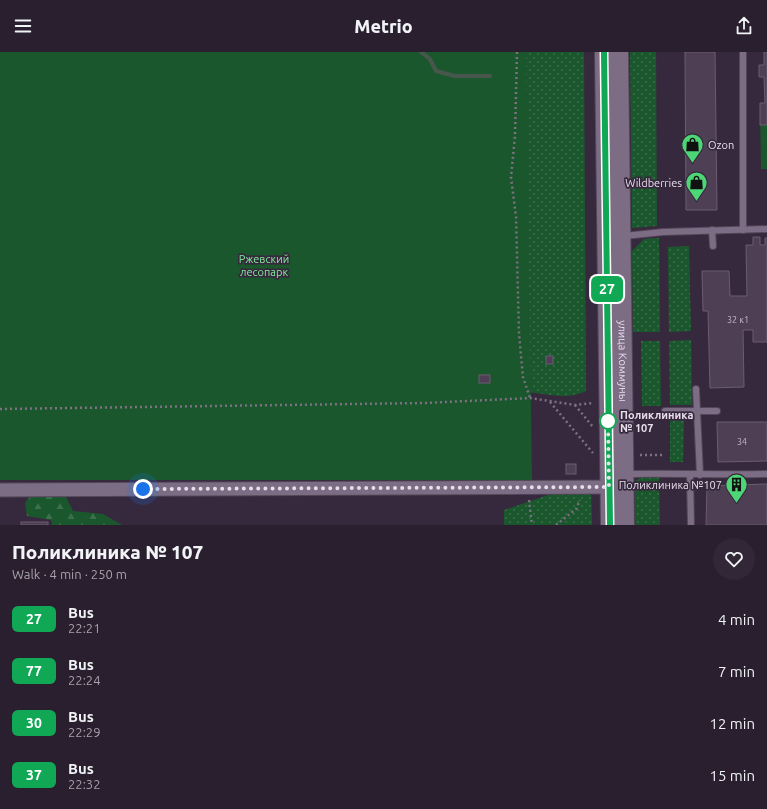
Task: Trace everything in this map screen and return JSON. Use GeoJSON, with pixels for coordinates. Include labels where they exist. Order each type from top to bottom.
{"type":"FeatureCollection","features":[{"type":"Feature","properties":{"kind":"main road","name":"улица Коммуны"},"geometry":{"type":"LineString","coordinates":[[604,52],[614,236]]}},
{"type":"Feature","properties":{"kind":"main road","name":"улица Коммуны"},"geometry":{"type":"LineString","coordinates":[[619,52],[614,236],[617,481],[625,525]]}},
{"type":"Feature","properties":{"kind":"main road","name":"улица Коммуны"},"geometry":{"type":"LineString","coordinates":[[610,525],[617,481]]}},
{"type":"Feature","properties":{"kind":"street"},"geometry":{"type":"LineString","coordinates":[[0,490],[587,488],[617,481]]}},
{"type":"Feature","properties":{"kind":"lane"},"geometry":{"type":"LineString","coordinates":[[743,52],[743,230]]}},
{"type":"Feature","properties":{"kind":"lane"},"geometry":{"type":"LineString","coordinates":[[614,236],[712,230],[767,229]]}},
{"type":"Feature","properties":{"kind":"lane"},"geometry":{"type":"LineString","coordinates":[[712,230],[713,246]]}},
{"type":"Feature","properties":{"kind":"lane"},"geometry":{"type":"LineString","coordinates":[[696,389],[700,475]]}},
{"type":"Feature","properties":{"kind":"lane"},"geometry":{"type":"LineString","coordinates":[[665,411],[717,411]]}},
{"type":"Feature","properties":{"kind":"lane"},"geometry":{"type":"LineString","coordinates":[[617,481],[665,473],[690,475],[767,474]]}},
{"type":"Feature","properties":{"kind":"lane"},"geometry":{"type":"LineString","coordinates":[[690,475],[691,525]]}},
{"type":"Feature","properties":{"kind":"path"},"geometry":{"type":"LineString","coordinates":[[517,52],[515,136],[511,176],[516,217],[519,334],[522,377],[530,398]]}},
{"type":"Feature","properties":{"kind":"path"},"geometry":{"type":"LineString","coordinates":[[0,409],[426,403],[530,398],[575,405],[595,403]]}},
{"type":"Feature","properties":{"kind":"path"},"geometry":{"type":"LineString","coordinates":[[549,401],[596,456]]}},
{"type":"Feature","properties":{"kind":"path"},"geometry":{"type":"LineString","coordinates":[[575,405],[595,431]]}},
{"type":"Feature","properties":{"kind":"path"},"geometry":{"type":"LineString","coordinates":[[637,455],[665,455]]}},
{"type":"Feature","properties":{"kind":"path"},"geometry":{"type":"LineString","coordinates":[[525,488],[529,496],[532,525]]}},
{"type":"Feature","properties":{"kind":"path"},"geometry":{"type":"LineString","coordinates":[[556,525],[576,509],[587,488]]}},
{"type":"Feature","properties":{"kind":"green space","name":"Ржевский лесопарк"},"geometry":{"type":"Polygon","coordinates":[[[0,52],[526,52],[532,480],[0,480],[0,52]]]}},
{"type":"Feature","properties":{"kind":"green space"},"geometry":{"type":"Polygon","coordinates":[[[498,52],[584,52],[586,391],[569,396],[561,396],[0,344],[498,52]]]}},
{"type":"Feature","properties":{"kind":"green space"},"geometry":{"type":"Polygon","coordinates":[[[630,52],[656,52],[657,226],[632,228],[630,52]]]}},
{"type":"Feature","properties":{"kind":"green space"},"geometry":{"type":"Polygon","coordinates":[[[764,52],[767,52],[767,169],[761,169],[760,103],[765,103],[764,77],[759,77],[759,65],[764,65],[764,52]]]}},
{"type":"Feature","properties":{"kind":"green space"},"geometry":{"type":"Polygon","coordinates":[[[659,238],[660,332],[633,332],[632,251],[644,239],[659,238]]]}},
{"type":"Feature","properties":{"kind":"green space"},"geometry":{"type":"Polygon","coordinates":[[[689,246],[691,331],[669,332],[668,247],[689,246]]]}},
{"type":"Feature","properties":{"kind":"green space"},"geometry":{"type":"Polygon","coordinates":[[[691,340],[692,405],[670,405],[669,341],[691,340]]]}},
{"type":"Feature","properties":{"kind":"green space"},"geometry":{"type":"Polygon","coordinates":[[[641,341],[660,341],[661,406],[642,406],[641,341]]]}},
{"type":"Feature","properties":{"kind":"green space"},"geometry":{"type":"Polygon","coordinates":[[[670,415],[684,415],[683,462],[670,462],[670,415]]]}},
{"type":"Feature","properties":{"kind":"green space"},"geometry":{"type":"Polygon","coordinates":[[[659,477],[660,525],[635,525],[635,481],[640,478],[659,477]]]}},
{"type":"Feature","properties":{"kind":"green space"},"geometry":{"type":"Polygon","coordinates":[[[34,491],[66,497],[73,511],[103,514],[122,525],[52,525],[51,520],[27,516],[25,503],[34,491]]]}},
{"type":"Feature","properties":{"kind":"green space"},"geometry":{"type":"Polygon","coordinates":[[[591,492],[592,525],[504,525],[504,510],[551,494],[591,492]]]}},
{"type":"Feature","properties":{"kind":"building"},"geometry":{"type":"Polygon","coordinates":[[[685,52],[715,52],[717,210],[686,210],[685,52]]]}},
{"type":"Feature","properties":{"kind":"building"},"geometry":{"type":"Polygon","coordinates":[[[764,52],[767,52],[767,125],[760,125],[760,103],[765,103],[764,77],[759,77],[759,65],[764,65],[764,52]]]}},
{"type":"Feature","properties":{"kind":"building"},"geometry":{"type":"Polygon","coordinates":[[[753,237],[760,237],[760,245],[765,245],[765,238],[767,238],[767,342],[753,342],[753,330],[743,330],[744,387],[710,388],[708,311],[703,311],[702,271],[729,271],[730,296],[747,296],[746,245],[753,245],[753,237]]]}},
{"type":"Feature","properties":{"kind":"building"},"geometry":{"type":"Polygon","coordinates":[[[546,356],[553,356],[553,364],[546,364],[546,356]]]}},
{"type":"Feature","properties":{"kind":"building"},"geometry":{"type":"Polygon","coordinates":[[[479,375],[490,375],[490,383],[479,383],[479,375]]]}},
{"type":"Feature","properties":{"kind":"building"},"geometry":{"type":"Polygon","coordinates":[[[717,422],[767,422],[767,461],[718,462],[717,422]]]}},
{"type":"Feature","properties":{"kind":"building"},"geometry":{"type":"Polygon","coordinates":[[[566,464],[576,464],[576,474],[566,474],[566,464]]]}},
{"type":"Feature","properties":{"kind":"building","name":"Поликлиника №107"},"geometry":{"type":"Polygon","coordinates":[[[767,484],[767,525],[706,525],[707,486],[767,484]]]}},
{"type":"Feature","properties":{"kind":"building"},"geometry":{"type":"Polygon","coordinates":[[[21,522],[48,522],[48,525],[21,525],[21,522]]]}},
{"type":"Feature","properties":{"kind":"waterway"},"geometry":{"type":"LineString","coordinates":[[421,52],[430,59],[436,71],[455,76],[490,76]]}},
{"type":"Feature","properties":{"kind":"bus line","name":"27"},"geometry":{"type":"LineString","coordinates":[[604,52],[610,525]]}},
{"type":"Feature","properties":{"kind":"place","name":"Ozon"},"geometry":{"type":"Point","coordinates":[693,164]}},
{"type":"Feature","properties":{"kind":"place","name":"Wildberries"},"geometry":{"type":"Point","coordinates":[697,202]}},
{"type":"Feature","properties":{"kind":"place","name":"Поликлиника № 107"},"geometry":{"type":"Point","coordinates":[608,421]}},
{"type":"Feature","properties":{"kind":"place","name":"Поликлиника №107"},"geometry":{"type":"Point","coordinates":[737,504]}},
{"type":"Feature","properties":{"kind":"route"},"geometry":{"type":"LineString","coordinates":[[143,489],[609,487],[608,421]]}}]}
